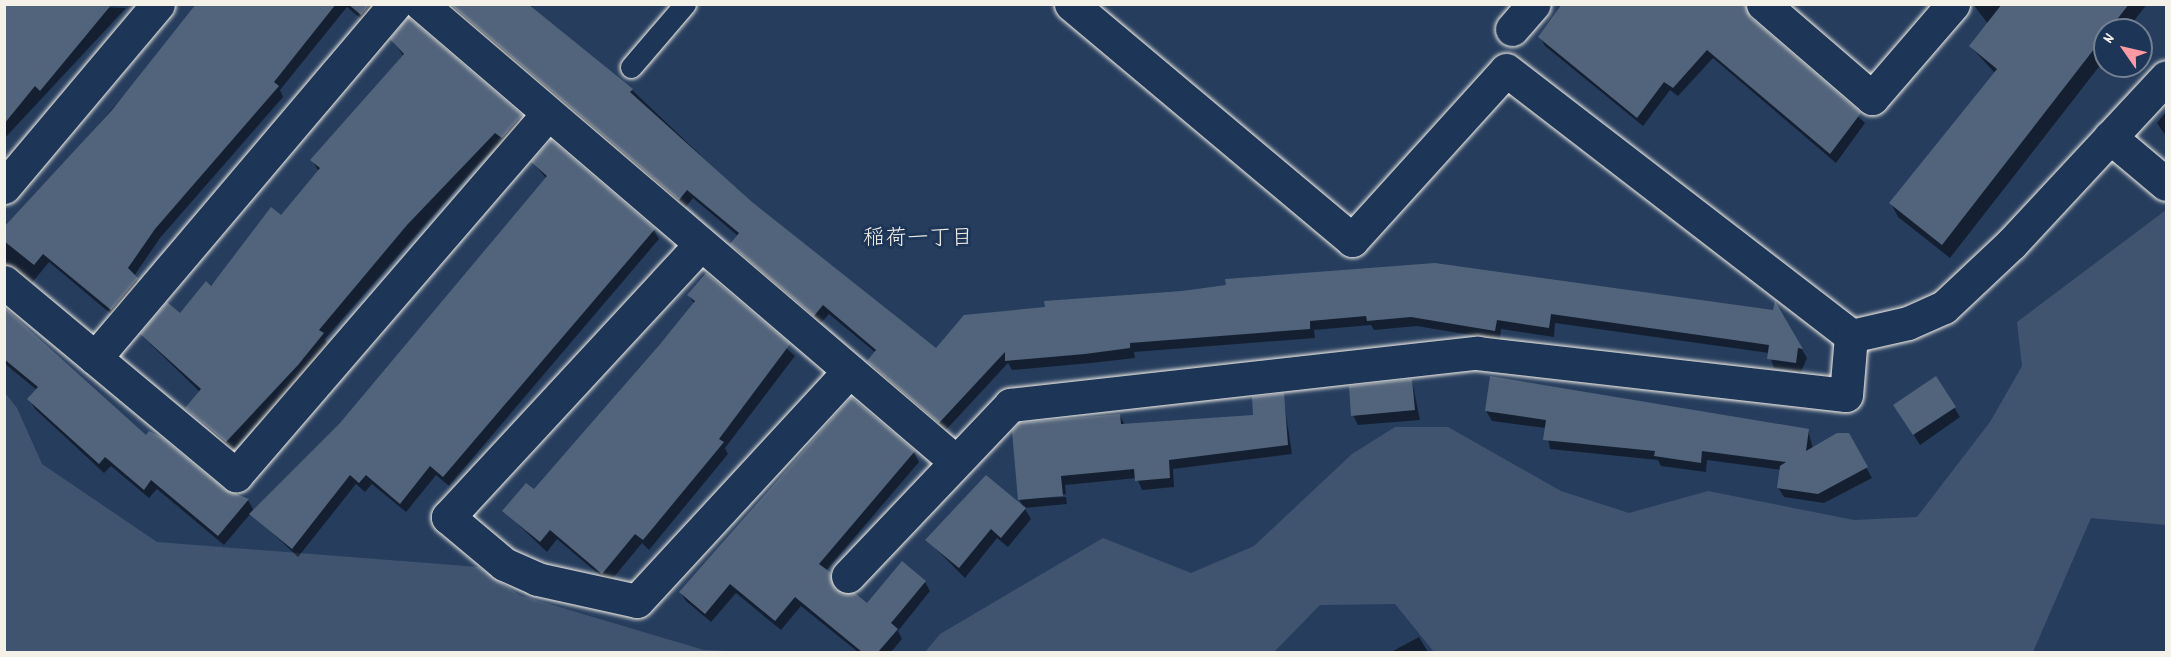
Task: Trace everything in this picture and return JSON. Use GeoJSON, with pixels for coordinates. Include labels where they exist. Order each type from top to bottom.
{"type":"FeatureCollection","features":[{"type":"Feature","properties":{"kind":"street"},"geometry":{"type":"LineString","coordinates":[[4,187],[158,4]]}},
{"type":"Feature","properties":{"kind":"street"},"geometry":{"type":"LineString","coordinates":[[95,358],[395,4]]}},
{"type":"Feature","properties":{"kind":"street"},"geometry":{"type":"LineString","coordinates":[[421,4],[954,460]]}},
{"type":"Feature","properties":{"kind":"street"},"geometry":{"type":"LineString","coordinates":[[1071,4],[1352,240],[1506,70],[1851,336],[1908,324],[1944,307],[2166,77]]}},
{"type":"Feature","properties":{"kind":"street"},"geometry":{"type":"LineString","coordinates":[[1512,29],[1534,4]]}},
{"type":"Feature","properties":{"kind":"street"},"geometry":{"type":"LineString","coordinates":[[1763,4],[1872,99],[1953,4]]}},
{"type":"Feature","properties":{"kind":"street"},"geometry":{"type":"LineString","coordinates":[[4,282],[236,475],[548,114]]}},
{"type":"Feature","properties":{"kind":"street"},"geometry":{"type":"LineString","coordinates":[[2110,137],[2166,184]]}},
{"type":"Feature","properties":{"kind":"street"},"geometry":{"type":"LineString","coordinates":[[700,245],[448,517],[504,564],[537,579],[637,601],[849,371]]}},
{"type":"Feature","properties":{"kind":"street"},"geometry":{"type":"LineString","coordinates":[[848,576],[954,460],[1010,405],[1447,354],[1846,395],[1851,336]]}},
{"type":"Feature","properties":{"kind":"lane"},"geometry":{"type":"LineString","coordinates":[[631,67],[685,4]]}},
{"type":"Feature","properties":{"kind":"shaded area"},"geometry":{"type":"Polygon","coordinates":[[[2166,210],[2166,525],[2091,518],[2033,652],[1434,652],[1395,604],[1320,605],[1274,652],[925,652],[940,634],[1103,538],[1191,573],[1254,546],[1352,454],[1395,427],[1448,427],[1561,491],[1629,513],[1708,491],[1854,520],[1917,517],[1990,422],[2022,366],[2017,322],[2166,210]]]}},
{"type":"Feature","properties":{"kind":"shaded area"},"geometry":{"type":"Polygon","coordinates":[[[5,393],[17,408],[42,464],[157,542],[479,567],[519,595],[704,650],[756,652],[5,652],[5,393]]]}},
{"type":"Feature","properties":{"kind":"building"},"geometry":{"type":"Polygon","coordinates":[[[4,4],[112,4],[40,91],[35,86],[4,124],[4,4]]]}},
{"type":"Feature","properties":{"kind":"building"},"geometry":{"type":"Polygon","coordinates":[[[196,4],[336,4],[274,82],[279,86],[155,229],[128,268],[138,278],[111,310],[43,254],[34,265],[4,241],[4,227],[112,110],[196,4]]]}},
{"type":"Feature","properties":{"kind":"building"},"geometry":{"type":"Polygon","coordinates":[[[348,4],[370,4],[361,15],[348,4]]]}},
{"type":"Feature","properties":{"kind":"building"},"geometry":{"type":"Polygon","coordinates":[[[450,4],[528,4],[633,89],[630,92],[752,202],[936,348],[964,315],[1045,307],[1044,301],[1182,291],[1226,285],[1225,279],[1435,263],[1773,310],[1775,301],[1803,349],[1798,348],[1796,363],[1767,359],[1769,345],[1551,314],[1549,328],[1497,320],[1495,331],[1411,317],[1367,321],[1366,316],[1310,321],[1310,329],[1130,343],[1130,348],[1085,354],[1005,361],[1005,352],[939,423],[867,361],[876,350],[823,305],[814,316],[730,244],[739,233],[687,190],[679,200],[450,4]]]}},
{"type":"Feature","properties":{"kind":"building"},"geometry":{"type":"Polygon","coordinates":[[[1562,4],[1745,4],[1751,18],[1861,113],[1830,154],[1707,50],[1673,88],[1664,82],[1637,118],[1538,37],[1562,4]]]}},
{"type":"Feature","properties":{"kind":"building"},"geometry":{"type":"Polygon","coordinates":[[[2002,4],[2129,4],[2118,18],[2093,18],[2093,50],[1942,245],[1889,203],[1997,69],[1969,46],[2002,4]]]}},
{"type":"Feature","properties":{"kind":"building"},"geometry":{"type":"Polygon","coordinates":[[[408,17],[522,115],[502,138],[495,133],[407,225],[319,330],[324,333],[298,365],[226,442],[185,408],[201,389],[140,334],[167,302],[180,313],[206,281],[211,286],[271,207],[281,215],[320,168],[310,160],[404,54],[390,39],[408,17]]]}},
{"type":"Feature","properties":{"kind":"building"},"geometry":{"type":"Polygon","coordinates":[[[551,140],[655,229],[443,477],[430,466],[400,504],[366,475],[359,483],[350,475],[292,549],[249,514],[340,423],[547,176],[531,162],[551,140]]]}},
{"type":"Feature","properties":{"kind":"building"},"geometry":{"type":"Polygon","coordinates":[[[706,273],[790,344],[719,439],[724,442],[643,540],[635,534],[602,574],[550,530],[540,542],[502,511],[526,483],[534,489],[660,344],[695,301],[687,295],[706,273]]]}},
{"type":"Feature","properties":{"kind":"building"},"geometry":{"type":"Polygon","coordinates":[[[4,307],[146,435],[149,431],[161,437],[224,489],[249,499],[218,536],[151,480],[144,490],[105,457],[99,464],[27,399],[38,387],[4,359],[4,307]]]}},
{"type":"Feature","properties":{"kind":"building"},"geometry":{"type":"Polygon","coordinates":[[[1490,376],[1809,429],[1806,451],[1837,433],[1849,433],[1868,467],[1818,494],[1777,488],[1780,466],[1786,462],[1702,451],[1701,463],[1654,456],[1655,451],[1543,440],[1546,420],[1485,411],[1490,376]]]}},
{"type":"Feature","properties":{"kind":"building"},"geometry":{"type":"Polygon","coordinates":[[[1936,376],[1956,407],[1913,435],[1893,405],[1936,376]]]}},
{"type":"Feature","properties":{"kind":"building"},"geometry":{"type":"Polygon","coordinates":[[[1412,379],[1415,410],[1351,416],[1349,386],[1412,379]]]}},
{"type":"Feature","properties":{"kind":"building"},"geometry":{"type":"Polygon","coordinates":[[[1284,393],[1288,445],[1169,460],[1170,478],[1135,481],[1134,469],[1061,476],[1063,496],[1018,500],[1012,431],[1019,423],[1120,414],[1121,424],[1253,415],[1252,397],[1284,393]]]}},
{"type":"Feature","properties":{"kind":"building"},"geometry":{"type":"Polygon","coordinates":[[[851,397],[915,451],[819,564],[830,572],[836,590],[855,593],[867,603],[902,561],[926,581],[891,623],[898,629],[878,652],[862,652],[795,597],[775,621],[730,584],[705,614],[679,592],[851,397]]]}},
{"type":"Feature","properties":{"kind":"building"},"geometry":{"type":"Polygon","coordinates":[[[986,475],[1026,508],[1001,538],[991,529],[959,568],[925,540],[986,475]]]}},
{"type":"Feature","properties":{"kind":"district","name":"稲荷一丁目"},"geometry":{"type":"Point","coordinates":[918,240]}}]}
